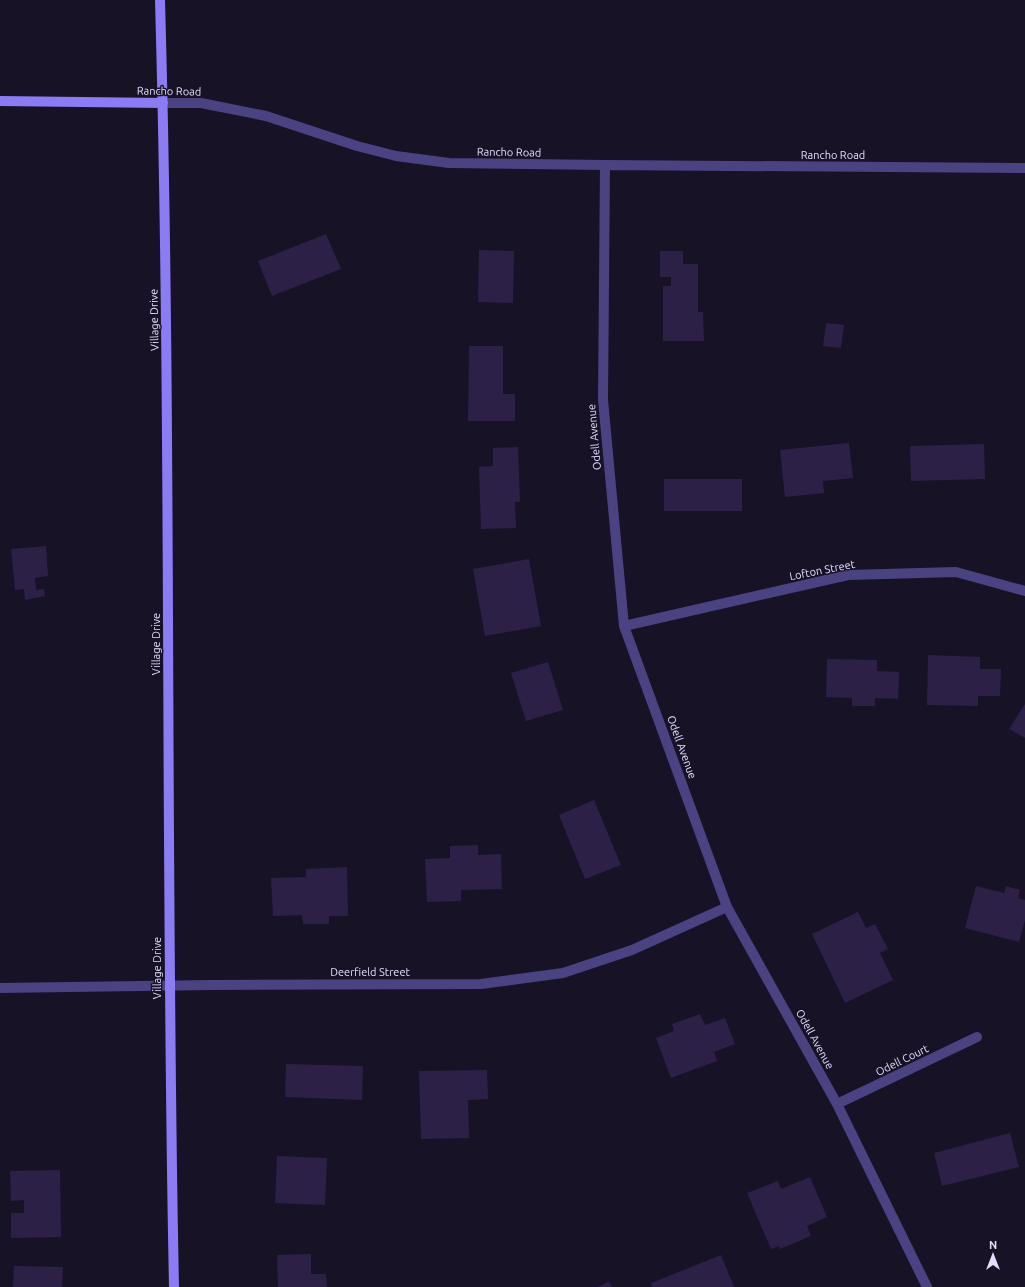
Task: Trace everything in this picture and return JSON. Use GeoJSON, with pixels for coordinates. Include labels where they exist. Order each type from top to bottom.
{"type":"FeatureCollection","features":[{"type":"Feature","properties":{"kind":"main road","name":"Village Drive"},"geometry":{"type":"LineString","coordinates":[[160,0],[163,103],[167,437],[169,985],[174,1287]]}},
{"type":"Feature","properties":{"kind":"main road","name":"Rancho Road"},"geometry":{"type":"LineString","coordinates":[[0,101],[163,103]]}},
{"type":"Feature","properties":{"kind":"street","name":"Rancho Road"},"geometry":{"type":"LineString","coordinates":[[163,103],[201,103],[266,116],[357,146],[396,156],[449,163],[1025,168]]}},
{"type":"Feature","properties":{"kind":"street","name":"Odell Avenue"},"geometry":{"type":"LineString","coordinates":[[605,165],[603,400],[624,626],[727,907],[837,1104],[924,1286]]}},
{"type":"Feature","properties":{"kind":"street","name":"Lofton Street"},"geometry":{"type":"LineString","coordinates":[[624,626],[848,575],[956,572],[1025,591]]}},
{"type":"Feature","properties":{"kind":"street","name":"Deerfield Street"},"geometry":{"type":"LineString","coordinates":[[0,988],[169,985],[480,984],[563,973],[632,950],[727,907]]}},
{"type":"Feature","properties":{"kind":"street","name":"Odell Court"},"geometry":{"type":"LineString","coordinates":[[837,1104],[977,1037]]}},
{"type":"Feature","properties":{"kind":"building"},"geometry":{"type":"Polygon","coordinates":[[[326,234],[341,269],[272,296],[258,261],[326,234]]]}},
{"type":"Feature","properties":{"kind":"building"},"geometry":{"type":"Polygon","coordinates":[[[479,250],[514,251],[513,303],[478,302],[479,250]]]}},
{"type":"Feature","properties":{"kind":"building"},"geometry":{"type":"Polygon","coordinates":[[[660,251],[683,251],[683,264],[698,264],[698,312],[703,312],[704,341],[663,341],[663,286],[671,286],[671,277],[660,277],[660,251]]]}},
{"type":"Feature","properties":{"kind":"building"},"geometry":{"type":"Polygon","coordinates":[[[826,323],[844,325],[841,348],[823,346],[826,323]]]}},
{"type":"Feature","properties":{"kind":"building"},"geometry":{"type":"Polygon","coordinates":[[[469,346],[503,346],[503,394],[515,394],[515,421],[468,421],[469,346]]]}},
{"type":"Feature","properties":{"kind":"building"},"geometry":{"type":"Polygon","coordinates":[[[849,443],[853,478],[823,481],[824,493],[785,497],[780,450],[849,443]]]}},
{"type":"Feature","properties":{"kind":"building"},"geometry":{"type":"Polygon","coordinates":[[[984,444],[985,479],[911,481],[910,446],[984,444]]]}},
{"type":"Feature","properties":{"kind":"building"},"geometry":{"type":"Polygon","coordinates":[[[518,447],[520,502],[515,502],[516,528],[481,529],[479,467],[493,466],[493,448],[518,447]]]}},
{"type":"Feature","properties":{"kind":"building"},"geometry":{"type":"Polygon","coordinates":[[[664,479],[742,479],[742,511],[664,511],[664,479]]]}},
{"type":"Feature","properties":{"kind":"building"},"geometry":{"type":"Polygon","coordinates":[[[46,546],[48,576],[35,578],[36,590],[44,589],[45,596],[25,600],[24,589],[15,590],[11,549],[46,546]]]}},
{"type":"Feature","properties":{"kind":"building"},"geometry":{"type":"Polygon","coordinates":[[[529,559],[541,626],[485,636],[473,569],[529,559]]]}},
{"type":"Feature","properties":{"kind":"building"},"geometry":{"type":"Polygon","coordinates":[[[928,655],[980,657],[980,669],[1001,669],[1000,696],[978,696],[978,706],[927,705],[928,655]]]}},
{"type":"Feature","properties":{"kind":"building"},"geometry":{"type":"Polygon","coordinates":[[[827,659],[877,660],[877,671],[899,672],[898,699],[875,698],[875,706],[852,706],[852,698],[826,697],[827,659]]]}},
{"type":"Feature","properties":{"kind":"building"},"geometry":{"type":"Polygon","coordinates":[[[548,662],[563,710],[526,721],[511,673],[548,662]]]}},
{"type":"Feature","properties":{"kind":"building"},"geometry":{"type":"Polygon","coordinates":[[[1025,704],[1025,738],[1009,729],[1025,704]]]}},
{"type":"Feature","properties":{"kind":"building"},"geometry":{"type":"Polygon","coordinates":[[[594,800],[621,865],[585,879],[559,815],[594,800]]]}},
{"type":"Feature","properties":{"kind":"building"},"geometry":{"type":"Polygon","coordinates":[[[478,845],[478,855],[501,854],[502,889],[461,890],[461,901],[427,902],[425,859],[450,858],[450,846],[478,845]]]}},
{"type":"Feature","properties":{"kind":"building"},"geometry":{"type":"Polygon","coordinates":[[[347,867],[348,916],[329,916],[329,924],[303,924],[302,915],[273,916],[271,878],[306,877],[306,869],[347,867]]]}},
{"type":"Feature","properties":{"kind":"building"},"geometry":{"type":"Polygon","coordinates":[[[976,886],[1004,893],[1006,886],[1020,890],[1018,898],[1025,900],[1025,920],[1019,942],[965,928],[976,886]]]}},
{"type":"Feature","properties":{"kind":"building"},"geometry":{"type":"Polygon","coordinates":[[[858,912],[866,928],[875,924],[888,949],[880,953],[893,980],[845,1003],[812,934],[858,912]]]}},
{"type":"Feature","properties":{"kind":"building"},"geometry":{"type":"Polygon","coordinates":[[[700,1014],[705,1025],[725,1018],[735,1044],[714,1052],[717,1061],[671,1078],[656,1038],[674,1031],[672,1024],[700,1014]]]}},
{"type":"Feature","properties":{"kind":"building"},"geometry":{"type":"Polygon","coordinates":[[[286,1064],[363,1066],[362,1100],[285,1097],[286,1064]]]}},
{"type":"Feature","properties":{"kind":"building"},"geometry":{"type":"Polygon","coordinates":[[[487,1070],[488,1099],[468,1100],[469,1138],[421,1139],[419,1071],[487,1070]]]}},
{"type":"Feature","properties":{"kind":"building"},"geometry":{"type":"Polygon","coordinates":[[[1010,1133],[1019,1167],[942,1186],[934,1153],[1010,1133]]]}},
{"type":"Feature","properties":{"kind":"building"},"geometry":{"type":"Polygon","coordinates":[[[277,1156],[327,1158],[325,1205],[275,1203],[277,1156]]]}},
{"type":"Feature","properties":{"kind":"building"},"geometry":{"type":"Polygon","coordinates":[[[60,1170],[61,1237],[11,1238],[11,1213],[24,1213],[24,1200],[11,1201],[10,1171],[60,1170]]]}},
{"type":"Feature","properties":{"kind":"building"},"geometry":{"type":"Polygon","coordinates":[[[810,1177],[827,1217],[807,1226],[811,1236],[780,1249],[779,1246],[771,1249],[747,1193],[778,1181],[781,1189],[810,1177]]]}},
{"type":"Feature","properties":{"kind":"building"},"geometry":{"type":"Polygon","coordinates":[[[311,1254],[311,1274],[326,1274],[327,1287],[278,1287],[277,1255],[311,1254]]]}},
{"type":"Feature","properties":{"kind":"building"},"geometry":{"type":"Polygon","coordinates":[[[721,1255],[734,1287],[652,1287],[651,1283],[721,1255]]]}},
{"type":"Feature","properties":{"kind":"building"},"geometry":{"type":"Polygon","coordinates":[[[14,1266],[63,1267],[62,1287],[13,1287],[14,1266]]]}},
{"type":"Feature","properties":{"kind":"building"},"geometry":{"type":"Polygon","coordinates":[[[609,1281],[612,1287],[598,1287],[609,1281]]]}}]}
